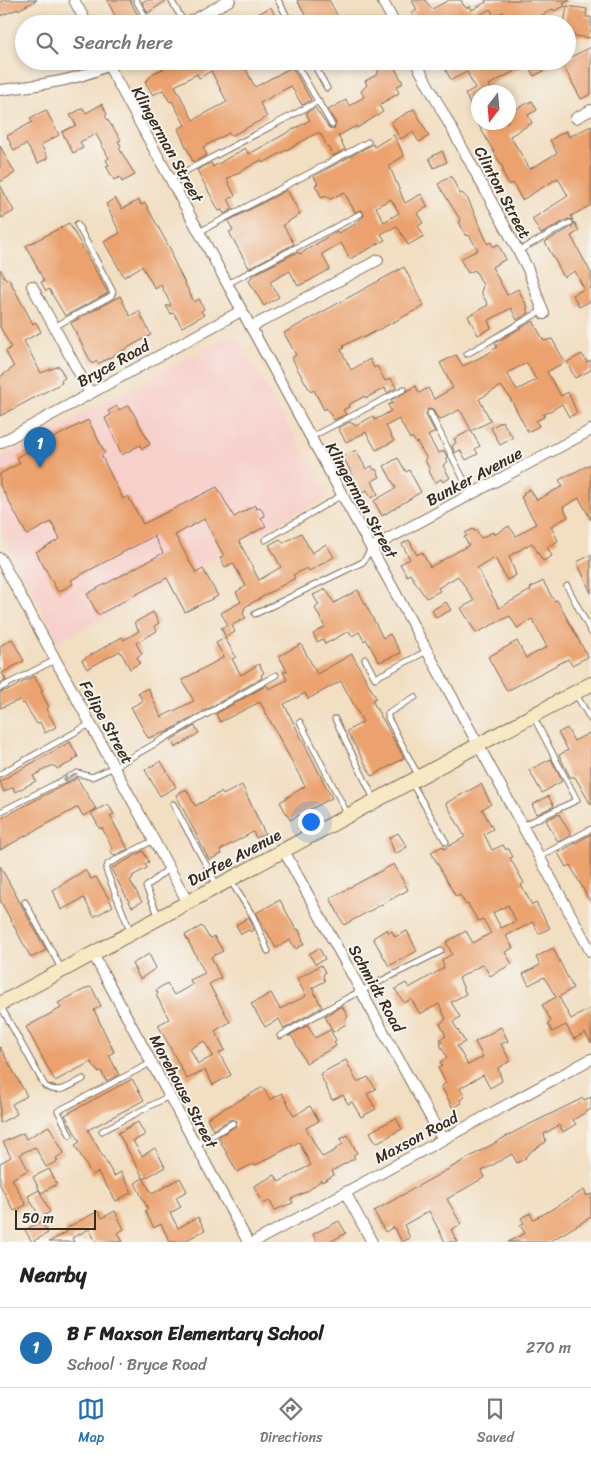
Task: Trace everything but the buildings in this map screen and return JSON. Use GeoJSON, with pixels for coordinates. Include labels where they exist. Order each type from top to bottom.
{"type":"FeatureCollection","features":[{"type":"Feature","properties":{"kind":"main road","name":"Durfee Avenue"},"geometry":{"type":"LineString","coordinates":[[0,1004],[591,684]]}},
{"type":"Feature","properties":{"kind":"street"},"geometry":{"type":"LineString","coordinates":[[74,0],[82,15]]}},
{"type":"Feature","properties":{"kind":"street"},"geometry":{"type":"LineString","coordinates":[[202,15],[230,0]]}},
{"type":"Feature","properties":{"kind":"street"},"geometry":{"type":"LineString","coordinates":[[382,0],[390,15]]}},
{"type":"Feature","properties":{"kind":"street"},"geometry":{"type":"LineString","coordinates":[[0,90],[42,85],[79,76],[94,70]]}},
{"type":"Feature","properties":{"kind":"street","name":"Klingerman Street"},"geometry":{"type":"LineString","coordinates":[[115,70],[241,311],[591,952]]}},
{"type":"Feature","properties":{"kind":"street","name":"Clinton Street"},"geometry":{"type":"LineString","coordinates":[[420,70],[527,267],[543,312]]}},
{"type":"Feature","properties":{"kind":"street"},"geometry":{"type":"LineString","coordinates":[[576,118],[591,110]]}},
{"type":"Feature","properties":{"kind":"street"},"geometry":{"type":"LineString","coordinates":[[251,327],[378,260]]}},
{"type":"Feature","properties":{"kind":"street"},"geometry":{"type":"LineString","coordinates":[[32,286],[90,393]]}},
{"type":"Feature","properties":{"kind":"street","name":"Bryce Road"},"geometry":{"type":"LineString","coordinates":[[0,444],[241,311]]}},
{"type":"Feature","properties":{"kind":"street","name":"Bunker Avenue"},"geometry":{"type":"LineString","coordinates":[[371,548],[591,430]]}},
{"type":"Feature","properties":{"kind":"street","name":"Felipe Street"},"geometry":{"type":"LineString","coordinates":[[0,558],[188,901]]}},
{"type":"Feature","properties":{"kind":"street","name":"Schmidt Road"},"geometry":{"type":"LineString","coordinates":[[284,851],[443,1140]]}},
{"type":"Feature","properties":{"kind":"street","name":"Morehouse Street"},"geometry":{"type":"LineString","coordinates":[[93,954],[248,1242]]}},
{"type":"Feature","properties":{"kind":"street","name":"Maxson Road"},"geometry":{"type":"LineString","coordinates":[[254,1242],[591,1059]]}},
{"type":"Feature","properties":{"kind":"street"},"geometry":{"type":"LineString","coordinates":[[345,1192],[372,1242]]}},
{"type":"Feature","properties":{"kind":"lane"},"geometry":{"type":"LineString","coordinates":[[136,0],[144,15]]}},
{"type":"Feature","properties":{"kind":"lane"},"geometry":{"type":"LineString","coordinates":[[170,0],[179,15]]}},
{"type":"Feature","properties":{"kind":"lane"},"geometry":{"type":"LineString","coordinates":[[278,0],[286,15]]}},
{"type":"Feature","properties":{"kind":"lane"},"geometry":{"type":"LineString","coordinates":[[300,70],[332,125]]}},
{"type":"Feature","properties":{"kind":"lane"},"geometry":{"type":"LineString","coordinates":[[317,70],[327,88]]}},
{"type":"Feature","properties":{"kind":"lane"},"geometry":{"type":"LineString","coordinates":[[171,180],[319,101]]}},
{"type":"Feature","properties":{"kind":"lane"},"geometry":{"type":"LineString","coordinates":[[199,232],[368,142]]}},
{"type":"Feature","properties":{"kind":"lane"},"geometry":{"type":"LineString","coordinates":[[227,284],[360,214]]}},
{"type":"Feature","properties":{"kind":"lane"},"geometry":{"type":"LineString","coordinates":[[518,251],[570,223]]}},
{"type":"Feature","properties":{"kind":"lane"},"geometry":{"type":"LineString","coordinates":[[54,327],[111,296],[113,292],[77,224]]}},
{"type":"Feature","properties":{"kind":"lane"},"geometry":{"type":"LineString","coordinates":[[466,354],[543,312]]}},
{"type":"Feature","properties":{"kind":"lane"},"geometry":{"type":"LineString","coordinates":[[311,438],[404,389]]}},
{"type":"Feature","properties":{"kind":"lane"},"geometry":{"type":"LineString","coordinates":[[430,413],[471,494]]}},
{"type":"Feature","properties":{"kind":"lane"},"geometry":{"type":"LineString","coordinates":[[265,540],[342,495]]}},
{"type":"Feature","properties":{"kind":"lane"},"geometry":{"type":"LineString","coordinates":[[254,614],[363,562],[371,548]]}},
{"type":"Feature","properties":{"kind":"lane"},"geometry":{"type":"LineString","coordinates":[[567,586],[591,632]]}},
{"type":"Feature","properties":{"kind":"lane"},"geometry":{"type":"LineString","coordinates":[[365,659],[375,678],[427,651]]}},
{"type":"Feature","properties":{"kind":"lane"},"geometry":{"type":"LineString","coordinates":[[0,688],[56,660]]}},
{"type":"Feature","properties":{"kind":"lane"},"geometry":{"type":"LineString","coordinates":[[0,812],[77,773],[92,777],[114,767],[276,675]]}},
{"type":"Feature","properties":{"kind":"lane"},"geometry":{"type":"LineString","coordinates":[[575,693],[591,720]]}},
{"type":"Feature","properties":{"kind":"lane"},"geometry":{"type":"LineString","coordinates":[[415,698],[396,707],[388,713],[388,718],[446,842]]}},
{"type":"Feature","properties":{"kind":"lane"},"geometry":{"type":"LineString","coordinates":[[522,826],[577,800],[533,715]]}},
{"type":"Feature","properties":{"kind":"lane"},"geometry":{"type":"LineString","coordinates":[[335,719],[375,801]]}},
{"type":"Feature","properties":{"kind":"lane"},"geometry":{"type":"LineString","coordinates":[[300,722],[348,816]]}},
{"type":"Feature","properties":{"kind":"lane"},"geometry":{"type":"LineString","coordinates":[[0,774],[91,724]]}},
{"type":"Feature","properties":{"kind":"lane"},"geometry":{"type":"LineString","coordinates":[[173,804],[217,886]]}},
{"type":"Feature","properties":{"kind":"lane"},"geometry":{"type":"LineString","coordinates":[[539,857],[591,829]]}},
{"type":"Feature","properties":{"kind":"lane"},"geometry":{"type":"LineString","coordinates":[[131,933],[106,870],[108,864],[154,840]]}},
{"type":"Feature","properties":{"kind":"lane"},"geometry":{"type":"LineString","coordinates":[[160,917],[146,887],[169,868]]}},
{"type":"Feature","properties":{"kind":"lane"},"geometry":{"type":"LineString","coordinates":[[230,879],[252,916],[268,951]]}},
{"type":"Feature","properties":{"kind":"lane"},"geometry":{"type":"LineString","coordinates":[[25,902],[63,971]]}},
{"type":"Feature","properties":{"kind":"lane"},"geometry":{"type":"LineString","coordinates":[[280,1036],[361,991],[441,951]]}},
{"type":"Feature","properties":{"kind":"lane"},"geometry":{"type":"LineString","coordinates":[[0,1004],[45,1086],[53,1091],[62,1090],[83,1080]]}},
{"type":"Feature","properties":{"kind":"lane"},"geometry":{"type":"LineString","coordinates":[[70,1135],[58,1111],[151,1062]]}},
{"type":"Feature","properties":{"kind":"lane"},"geometry":{"type":"LineString","coordinates":[[102,1131],[169,1096]]}},
{"type":"Feature","properties":{"kind":"lane"},"geometry":{"type":"LineString","coordinates":[[196,1145],[233,1124]]}},
{"type":"Feature","properties":{"kind":"shaded area"},"geometry":{"type":"Polygon","coordinates":[[[229,336],[238,339],[329,496],[58,642],[0,529],[0,458],[229,336]]]}},
{"type":"Feature","properties":{"kind":"place","name":"B F Maxson Elementary School"},"geometry":{"type":"Point","coordinates":[40,468]}}]}
